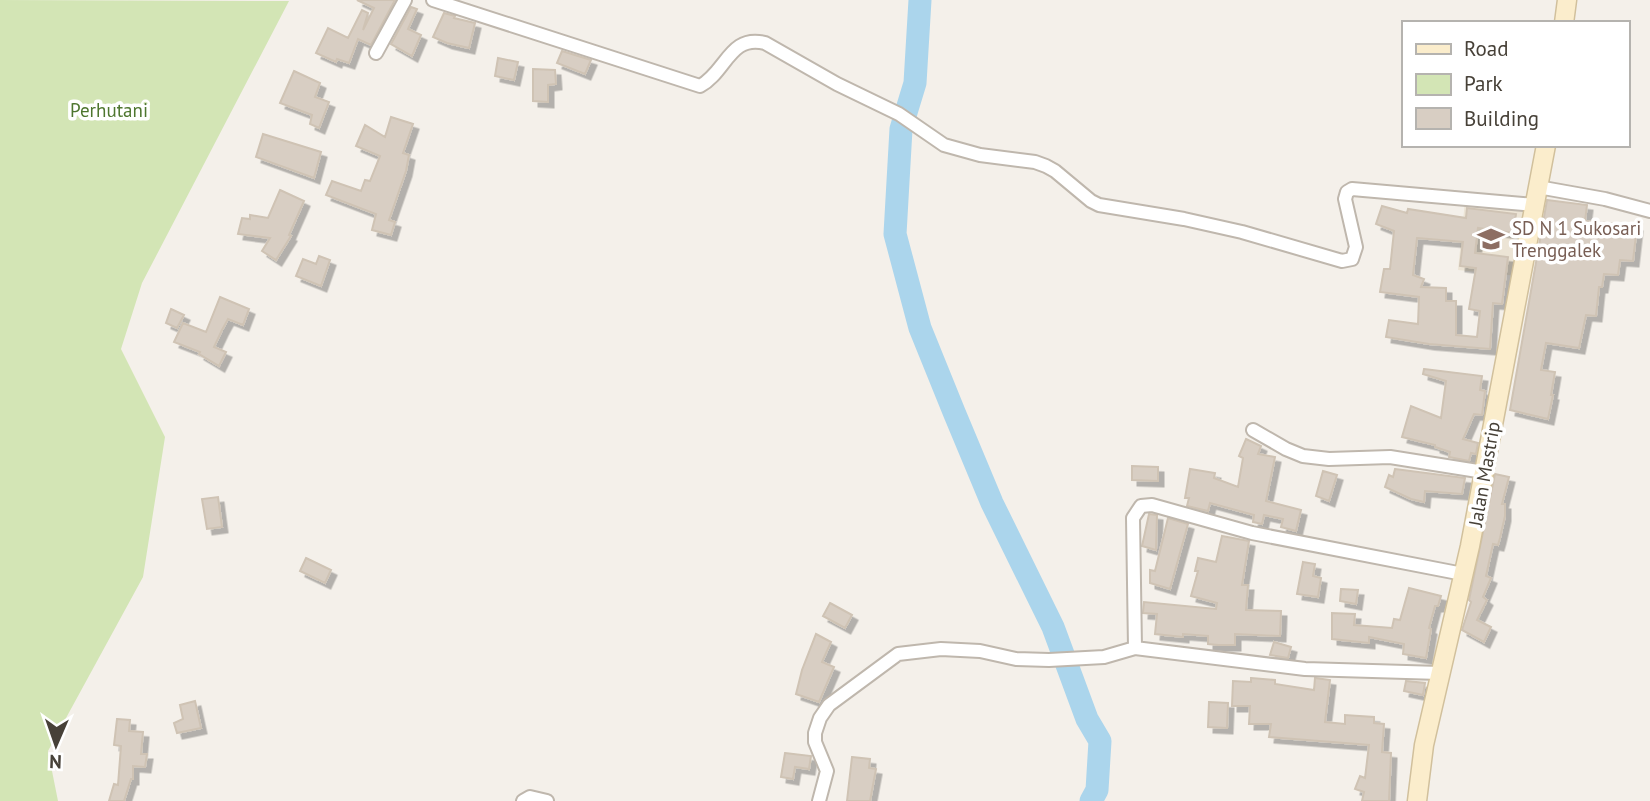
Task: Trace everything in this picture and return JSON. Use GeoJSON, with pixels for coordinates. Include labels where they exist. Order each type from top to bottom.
{"type":"FeatureCollection","features":[{"type":"Feature","properties":{"kind":"main road"},"geometry":{"type":"LineString","coordinates":[[1564,21],[1567,0]]}},
{"type":"Feature","properties":{"kind":"main road","name":"Jalan Mastrip"},"geometry":{"type":"LineString","coordinates":[[1417,801],[1424,745],[1484,472],[1546,147]]}},
{"type":"Feature","properties":{"kind":"street"},"geometry":{"type":"LineString","coordinates":[[376,54],[405,0]]}},
{"type":"Feature","properties":{"kind":"street"},"geometry":{"type":"LineString","coordinates":[[433,0],[700,86],[741,43],[754,40],[765,43],[904,118],[944,145],[980,155],[1035,162],[1046,166],[1099,205],[1242,232],[1342,261],[1352,259],[1356,254],[1345,199],[1347,192],[1352,189],[1605,199],[1650,211]]}},
{"type":"Feature","properties":{"kind":"street"},"geometry":{"type":"LineString","coordinates":[[1253,430],[1286,450],[1303,456],[1329,459],[1391,457],[1484,472]]}},
{"type":"Feature","properties":{"kind":"street"},"geometry":{"type":"LineString","coordinates":[[1135,648],[1133,517],[1141,506],[1162,507],[1252,533],[1463,574]]}},
{"type":"Feature","properties":{"kind":"street"},"geometry":{"type":"LineString","coordinates":[[819,801],[827,771],[815,742],[814,733],[820,718],[828,705],[898,654],[941,649],[981,651],[1016,659],[1049,660],[1104,657],[1135,648],[1305,669],[1440,673]]}},
{"type":"Feature","properties":{"kind":"street"},"geometry":{"type":"LineString","coordinates":[[523,801],[530,797],[547,801]]}},
{"type":"Feature","properties":{"kind":"shaded area","name":"SD N 1 Sukosari Trenggalek"},"geometry":{"type":"Polygon","coordinates":[[[1465,201],[1524,207],[1518,276],[1458,270],[1465,201]]]}},
{"type":"Feature","properties":{"kind":"green space","name":"Perhutani"},"geometry":{"type":"Polygon","coordinates":[[[0,0],[289,1],[142,283],[121,349],[165,437],[143,577],[48,751],[58,801],[0,801],[0,0]]]}},
{"type":"Feature","properties":{"kind":"building"},"geometry":{"type":"Polygon","coordinates":[[[357,0],[395,0],[371,45],[358,39],[349,63],[337,59],[336,62],[316,53],[328,28],[348,38],[362,10],[368,13],[363,30],[374,8],[357,0]]]}},
{"type":"Feature","properties":{"kind":"building"},"geometry":{"type":"Polygon","coordinates":[[[411,7],[417,9],[408,29],[421,35],[412,56],[391,44],[411,7]]]}},
{"type":"Feature","properties":{"kind":"building"},"geometry":{"type":"Polygon","coordinates":[[[444,13],[475,23],[469,48],[433,37],[444,13]]]}},
{"type":"Feature","properties":{"kind":"building"},"geometry":{"type":"Polygon","coordinates":[[[562,51],[591,60],[585,74],[557,63],[562,51]]]}},
{"type":"Feature","properties":{"kind":"building"},"geometry":{"type":"Polygon","coordinates":[[[498,58],[518,62],[514,80],[495,76],[498,58]]]}},
{"type":"Feature","properties":{"kind":"building"},"geometry":{"type":"Polygon","coordinates":[[[533,69],[555,70],[556,84],[548,85],[548,102],[533,101],[533,69]]]}},
{"type":"Feature","properties":{"kind":"building"},"geometry":{"type":"Polygon","coordinates":[[[294,71],[320,83],[315,97],[329,102],[319,128],[310,124],[312,115],[280,103],[294,71]]]}},
{"type":"Feature","properties":{"kind":"building"},"geometry":{"type":"Polygon","coordinates":[[[391,117],[413,124],[403,153],[409,155],[406,171],[389,220],[395,222],[391,235],[372,230],[376,214],[326,195],[332,181],[361,191],[365,180],[370,181],[380,156],[356,146],[365,125],[385,137],[391,117]]]}},
{"type":"Feature","properties":{"kind":"building"},"geometry":{"type":"Polygon","coordinates":[[[263,134],[321,152],[314,178],[256,157],[263,134]]]}},
{"type":"Feature","properties":{"kind":"building"},"geometry":{"type":"Polygon","coordinates":[[[280,190],[304,201],[289,235],[291,236],[276,260],[262,251],[270,238],[238,234],[242,218],[250,219],[250,215],[268,218],[280,190]]]}},
{"type":"Feature","properties":{"kind":"building"},"geometry":{"type":"Polygon","coordinates":[[[1547,200],[1587,205],[1585,221],[1637,226],[1633,261],[1620,260],[1618,275],[1604,274],[1602,287],[1599,287],[1596,316],[1586,315],[1579,348],[1546,343],[1541,370],[1555,372],[1548,419],[1510,410],[1547,200]]]}},
{"type":"Feature","properties":{"kind":"building"},"geometry":{"type":"Polygon","coordinates":[[[1382,206],[1407,213],[1408,209],[1466,218],[1467,208],[1516,214],[1513,233],[1478,228],[1475,253],[1508,257],[1502,304],[1493,303],[1490,349],[1386,337],[1389,320],[1418,324],[1419,297],[1380,292],[1384,269],[1390,269],[1394,231],[1376,224],[1382,206]],[[1417,238],[1413,275],[1424,279],[1421,287],[1446,288],[1446,301],[1456,301],[1456,335],[1477,337],[1480,311],[1469,309],[1476,268],[1460,266],[1463,242],[1417,238]]]}},
{"type":"Feature","properties":{"kind":"building"},"geometry":{"type":"Polygon","coordinates":[[[319,256],[330,260],[321,286],[296,276],[303,259],[316,264],[319,256]]]}},
{"type":"Feature","properties":{"kind":"building"},"geometry":{"type":"Polygon","coordinates":[[[220,297],[249,309],[243,325],[228,319],[222,330],[214,347],[226,352],[219,366],[199,354],[200,352],[174,342],[183,323],[206,332],[220,297]]]}},
{"type":"Feature","properties":{"kind":"building"},"geometry":{"type":"Polygon","coordinates":[[[171,309],[184,315],[177,328],[166,323],[171,309]]]}},
{"type":"Feature","properties":{"kind":"building"},"geometry":{"type":"Polygon","coordinates":[[[1424,369],[1482,376],[1480,390],[1485,391],[1482,415],[1474,414],[1463,439],[1478,443],[1476,454],[1471,453],[1469,461],[1449,457],[1450,452],[1435,445],[1402,437],[1411,406],[1441,418],[1446,381],[1423,374],[1424,369]]]}},
{"type":"Feature","properties":{"kind":"building"},"geometry":{"type":"Polygon","coordinates":[[[1246,439],[1261,446],[1258,454],[1275,457],[1266,501],[1301,510],[1296,531],[1281,527],[1283,519],[1264,515],[1262,524],[1253,522],[1254,515],[1210,503],[1208,511],[1187,506],[1189,498],[1185,498],[1190,469],[1215,473],[1214,478],[1238,487],[1243,458],[1239,456],[1246,439]]]}},
{"type":"Feature","properties":{"kind":"building"},"geometry":{"type":"Polygon","coordinates":[[[1132,466],[1158,467],[1158,481],[1132,480],[1132,466]]]}},
{"type":"Feature","properties":{"kind":"building"},"geometry":{"type":"Polygon","coordinates":[[[1395,469],[1465,478],[1462,494],[1425,491],[1424,502],[1411,499],[1385,487],[1389,475],[1393,477],[1395,469]]]}},
{"type":"Feature","properties":{"kind":"building"},"geometry":{"type":"Polygon","coordinates":[[[1323,471],[1337,475],[1329,501],[1316,496],[1323,471]]]}},
{"type":"Feature","properties":{"kind":"building"},"geometry":{"type":"Polygon","coordinates":[[[1495,474],[1509,477],[1502,504],[1505,504],[1505,516],[1500,538],[1498,545],[1493,544],[1486,576],[1491,578],[1483,597],[1487,600],[1477,620],[1491,627],[1484,642],[1462,630],[1471,602],[1469,600],[1495,474]]]}},
{"type":"Feature","properties":{"kind":"building"},"geometry":{"type":"Polygon","coordinates":[[[218,497],[222,527],[207,529],[202,499],[218,497]]]}},
{"type":"Feature","properties":{"kind":"building"},"geometry":{"type":"Polygon","coordinates":[[[1149,514],[1157,515],[1156,550],[1142,546],[1149,514]]]}},
{"type":"Feature","properties":{"kind":"building"},"geometry":{"type":"Polygon","coordinates":[[[1168,518],[1188,524],[1170,589],[1150,583],[1150,570],[1155,571],[1168,518]]]}},
{"type":"Feature","properties":{"kind":"building"},"geometry":{"type":"Polygon","coordinates":[[[1222,536],[1249,541],[1242,585],[1248,585],[1246,610],[1281,611],[1280,636],[1235,634],[1235,645],[1218,645],[1208,644],[1208,636],[1155,634],[1157,614],[1143,613],[1144,602],[1216,609],[1217,603],[1191,596],[1198,571],[1195,571],[1198,558],[1216,562],[1222,536]]]}},
{"type":"Feature","properties":{"kind":"building"},"geometry":{"type":"Polygon","coordinates":[[[306,558],[331,570],[325,583],[300,571],[306,558]]]}},
{"type":"Feature","properties":{"kind":"building"},"geometry":{"type":"Polygon","coordinates":[[[1303,562],[1315,564],[1313,576],[1321,578],[1318,597],[1297,594],[1303,562]]]}},
{"type":"Feature","properties":{"kind":"building"},"geometry":{"type":"Polygon","coordinates":[[[1409,588],[1441,596],[1438,606],[1435,606],[1429,628],[1426,658],[1403,654],[1404,644],[1369,637],[1369,643],[1332,639],[1332,613],[1355,614],[1354,625],[1392,628],[1394,619],[1400,620],[1409,588]]]}},
{"type":"Feature","properties":{"kind":"building"},"geometry":{"type":"Polygon","coordinates":[[[1341,589],[1358,590],[1356,604],[1340,601],[1341,589]]]}},
{"type":"Feature","properties":{"kind":"building"},"geometry":{"type":"Polygon","coordinates":[[[830,603],[852,615],[845,628],[823,616],[830,603]]]}},
{"type":"Feature","properties":{"kind":"building"},"geometry":{"type":"Polygon","coordinates":[[[816,634],[831,642],[822,662],[834,667],[819,702],[796,694],[816,634]]]}},
{"type":"Feature","properties":{"kind":"building"},"geometry":{"type":"Polygon","coordinates":[[[1274,642],[1291,647],[1288,658],[1270,655],[1274,642]]]}},
{"type":"Feature","properties":{"kind":"building"},"geometry":{"type":"Polygon","coordinates":[[[1251,678],[1275,680],[1275,684],[1314,690],[1315,678],[1330,680],[1325,722],[1345,724],[1345,715],[1374,717],[1374,723],[1384,724],[1382,752],[1391,753],[1389,801],[1362,801],[1364,792],[1355,789],[1360,776],[1365,778],[1369,745],[1269,737],[1271,724],[1249,724],[1250,706],[1232,706],[1233,681],[1251,682],[1251,678]]]}},
{"type":"Feature","properties":{"kind":"building"},"geometry":{"type":"Polygon","coordinates":[[[1406,681],[1425,683],[1423,695],[1404,691],[1406,681]]]}},
{"type":"Feature","properties":{"kind":"building"},"geometry":{"type":"Polygon","coordinates":[[[195,701],[201,728],[177,733],[174,723],[183,719],[180,705],[195,701]]]}},
{"type":"Feature","properties":{"kind":"building"},"geometry":{"type":"Polygon","coordinates":[[[1209,702],[1228,703],[1227,728],[1208,727],[1209,702]]]}},
{"type":"Feature","properties":{"kind":"building"},"geometry":{"type":"Polygon","coordinates":[[[117,719],[130,720],[129,731],[143,732],[141,754],[147,754],[145,767],[133,766],[133,779],[124,801],[109,801],[114,784],[118,785],[121,746],[114,745],[117,719]]]}},
{"type":"Feature","properties":{"kind":"building"},"geometry":{"type":"Polygon","coordinates":[[[785,753],[811,756],[809,769],[795,767],[793,779],[781,777],[785,753]]]}},
{"type":"Feature","properties":{"kind":"building"},"geometry":{"type":"Polygon","coordinates":[[[852,757],[870,759],[869,768],[876,769],[870,801],[847,801],[852,757]]]}},
{"type":"Feature","properties":{"kind":"waterway"},"geometry":{"type":"LineString","coordinates":[[920,0],[915,83],[901,129],[895,234],[920,328],[992,503],[1053,627],[1087,719],[1100,741],[1097,790],[1091,801]]}},
{"type":"Feature","properties":{"kind":"place","name":"SD N 1 Sukosari Trenggalek"},"geometry":{"type":"Point","coordinates":[1491,239]}}]}
